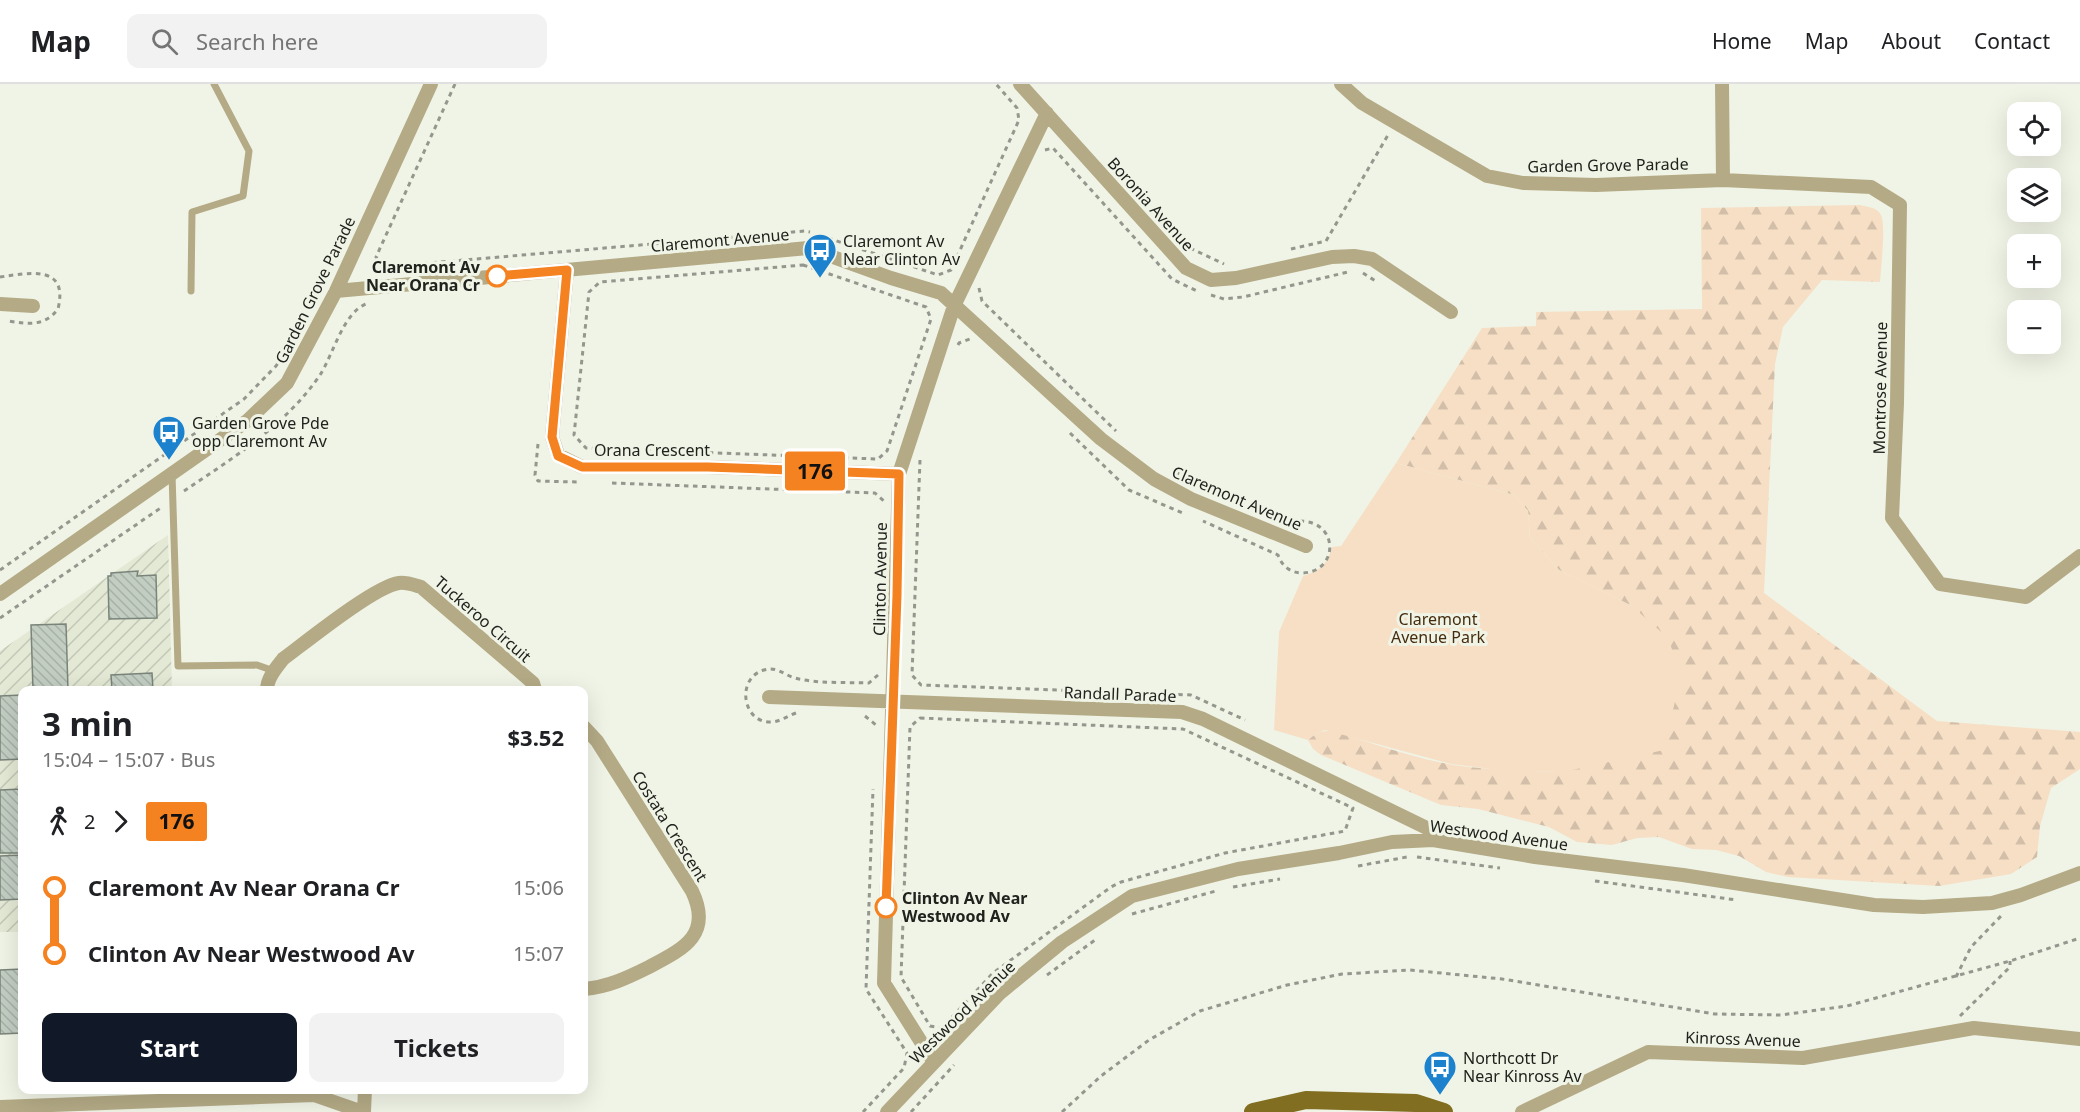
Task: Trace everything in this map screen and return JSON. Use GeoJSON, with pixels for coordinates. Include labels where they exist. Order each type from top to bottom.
{"type":"FeatureCollection","features":[{"type":"Feature","properties":{"kind":"main road"},"geometry":{"type":"LineString","coordinates":[[1253,1112],[1306,1100],[1416,1103],[1444,1112]]}},
{"type":"Feature","properties":{"kind":"street","name":"Garden Grove Parade"},"geometry":{"type":"LineString","coordinates":[[0,594],[247,421],[288,383],[336,291],[431,84]]}},
{"type":"Feature","properties":{"kind":"street","name":"Boronia Avenue"},"geometry":{"type":"LineString","coordinates":[[1020,84],[1186,268],[1211,280],[1236,278],[1332,257],[1354,256],[1372,259],[1451,312]]}},
{"type":"Feature","properties":{"kind":"street","name":"Garden Grove Parade"},"geometry":{"type":"LineString","coordinates":[[1341,84],[1362,103],[1486,176],[1523,183],[1596,184],[1723,180]]}},
{"type":"Feature","properties":{"kind":"street"},"geometry":{"type":"LineString","coordinates":[[1722,84],[1723,180]]}},
{"type":"Feature","properties":{"kind":"street","name":"Clinton Avenue"},"geometry":{"type":"LineString","coordinates":[[933,1061],[884,983],[899,474],[954,306],[1047,113]]}},
{"type":"Feature","properties":{"kind":"street","name":"Montrose Avenue"},"geometry":{"type":"LineString","coordinates":[[1723,180],[1871,187],[1900,205],[1898,403],[1892,518],[1940,584],[2026,597],[2080,556]]}},
{"type":"Feature","properties":{"kind":"street","name":"Claremont Avenue"},"geometry":{"type":"LineString","coordinates":[[336,291],[808,248],[891,278],[941,293],[1101,439],[1154,479],[1191,499],[1306,546]]}},
{"type":"Feature","properties":{"kind":"street","name":"Orana Crescent"},"geometry":{"type":"LineString","coordinates":[[567,270],[552,437],[558,456],[582,467],[708,467],[899,474]]}},
{"type":"Feature","properties":{"kind":"street"},"geometry":{"type":"LineString","coordinates":[[0,304],[33,306]]}},
{"type":"Feature","properties":{"kind":"street","name":"Tuckeroo Circuit"},"geometry":{"type":"LineString","coordinates":[[267,686],[283,659],[368,598],[388,585],[401,582],[421,587],[518,670],[533,686]]}},
{"type":"Feature","properties":{"kind":"street","name":"Randall Parade"},"geometry":{"type":"LineString","coordinates":[[769,697],[1182,712],[1203,719],[1381,804],[1433,831],[1432,840]]}},
{"type":"Feature","properties":{"kind":"street","name":"Costata Crescent"},"geometry":{"type":"LineString","coordinates":[[588,731],[597,741],[692,891],[698,902],[700,914],[695,933],[682,950],[621,981],[601,988],[588,989]]}},
{"type":"Feature","properties":{"kind":"street","name":"Westwood Avenue"},"geometry":{"type":"LineString","coordinates":[[887,1112],[1000,993],[1062,942],[1132,896],[1238,868],[1339,853],[1392,842],[1432,840],[1535,857],[1683,875],[1874,905],[1923,908],[1992,903],[2080,873]]}},
{"type":"Feature","properties":{"kind":"street","name":"Kinross Avenue"},"geometry":{"type":"LineString","coordinates":[[1522,1112],[1648,1052],[1803,1058],[1974,1028],[2080,1039]]}},
{"type":"Feature","properties":{"kind":"street"},"geometry":{"type":"LineString","coordinates":[[0,1107],[163,1106],[314,1095],[341,1107],[364,1112],[365,1094]]}},
{"type":"Feature","properties":{"kind":"lane"},"geometry":{"type":"LineString","coordinates":[[191,291],[192,212],[243,196],[249,151],[214,84]]}},
{"type":"Feature","properties":{"kind":"lane"},"geometry":{"type":"LineString","coordinates":[[172,473],[178,666],[257,665],[274,671]]}},
{"type":"Feature","properties":{"kind":"path"},"geometry":{"type":"LineString","coordinates":[[455,84],[376,257],[382,267],[805,231],[815,234]]}},
{"type":"Feature","properties":{"kind":"path"},"geometry":{"type":"LineString","coordinates":[[825,237],[938,275],[951,270],[1019,120],[1017,108],[996,84]]}},
{"type":"Feature","properties":{"kind":"path"},"geometry":{"type":"LineString","coordinates":[[1282,252],[1326,241],[1395,122]]}},
{"type":"Feature","properties":{"kind":"path"},"geometry":{"type":"LineString","coordinates":[[1042,151],[1053,148],[1172,279],[1191,290],[1224,299],[1243,297],[1357,270],[1385,286]]}},
{"type":"Feature","properties":{"kind":"path"},"geometry":{"type":"LineString","coordinates":[[1184,242],[1192,250],[1227,266]]}},
{"type":"Feature","properties":{"kind":"path"},"geometry":{"type":"LineString","coordinates":[[803,265],[926,307],[931,318],[887,451],[878,459],[586,448],[574,435],[589,292],[600,282],[803,265]]}},
{"type":"Feature","properties":{"kind":"path"},"geometry":{"type":"LineString","coordinates":[[979,287],[982,301],[1121,435]]}},
{"type":"Feature","properties":{"kind":"path"},"geometry":{"type":"LineString","coordinates":[[0,618],[258,439],[283,418],[320,375],[352,313],[363,304],[375,303]]}},
{"type":"Feature","properties":{"kind":"path"},"geometry":{"type":"LineString","coordinates":[[955,353],[959,342],[973,338]]}},
{"type":"Feature","properties":{"kind":"path"},"geometry":{"type":"LineString","coordinates":[[0,570],[244,399],[276,366],[290,344]]}},
{"type":"Feature","properties":{"kind":"path"},"geometry":{"type":"LineString","coordinates":[[1070,432],[1129,490],[1190,516]]}},
{"type":"Feature","properties":{"kind":"path"},"geometry":{"type":"LineString","coordinates":[[539,434],[535,475],[538,481],[580,482]]}},
{"type":"Feature","properties":{"kind":"path"},"geometry":{"type":"LineString","coordinates":[[923,451],[920,459],[912,675],[921,685],[1191,695],[1245,720]]}},
{"type":"Feature","properties":{"kind":"path"},"geometry":{"type":"LineString","coordinates":[[1167,468],[1290,522],[1308,521],[1317,524],[1325,531],[1330,550],[1319,568],[1299,573],[1281,563],[1278,555],[1200,520]]}},
{"type":"Feature","properties":{"kind":"path"},"geometry":{"type":"LineString","coordinates":[[603,483],[875,493],[886,503]]}},
{"type":"Feature","properties":{"kind":"path"},"geometry":{"type":"LineString","coordinates":[[804,714],[794,713],[779,721],[767,722],[756,718],[744,696],[746,687],[753,676],[763,670],[773,669],[792,677],[811,681],[869,683],[878,675],[878,664]]}},
{"type":"Feature","properties":{"kind":"path"},"geometry":{"type":"LineString","coordinates":[[856,716],[867,716],[876,725],[875,737]]}},
{"type":"Feature","properties":{"kind":"path"},"geometry":{"type":"LineString","coordinates":[[920,718],[1183,729],[1353,808],[1345,831],[1331,834],[1225,853],[1121,882],[993,973],[942,1028],[930,1026],[900,977],[910,728],[920,718]]}},
{"type":"Feature","properties":{"kind":"path"},"geometry":{"type":"LineString","coordinates":[[863,1112],[904,1068],[907,1053],[866,989],[874,783]]}},
{"type":"Feature","properties":{"kind":"path"},"geometry":{"type":"LineString","coordinates":[[1357,866],[1414,856],[1503,868]]}},
{"type":"Feature","properties":{"kind":"path"},"geometry":{"type":"LineString","coordinates":[[1233,887],[1289,877]]}},
{"type":"Feature","properties":{"kind":"path"},"geometry":{"type":"LineString","coordinates":[[1593,880],[1745,901]]}},
{"type":"Feature","properties":{"kind":"path"},"geometry":{"type":"LineString","coordinates":[[1128,915],[1222,890]]}},
{"type":"Feature","properties":{"kind":"path"},"geometry":{"type":"LineString","coordinates":[[1956,977],[1971,947],[2020,895]]}},
{"type":"Feature","properties":{"kind":"path"},"geometry":{"type":"LineString","coordinates":[[1044,978],[1100,936]]}},
{"type":"Feature","properties":{"kind":"path"},"geometry":{"type":"LineString","coordinates":[[1062,1112],[1101,1076],[1149,1040],[1200,1011],[1287,985],[1342,974],[1410,970],[1502,979],[1715,1014],[1782,1015],[1847,1006],[2010,962],[2080,938]]}},
{"type":"Feature","properties":{"kind":"path"},"geometry":{"type":"LineString","coordinates":[[1959,1029],[1959,1016],[2010,968],[2010,962]]}},
{"type":"Feature","properties":{"kind":"path"},"geometry":{"type":"LineString","coordinates":[[911,1112],[959,1059]]}},
{"type":"Feature","properties":{"kind":"shaded area"},"geometry":{"type":"Polygon","coordinates":[[[168,535],[172,686],[18,686],[18,932],[0,932],[0,651],[168,535]]]}},
{"type":"Feature","properties":{"kind":"green space"},"geometry":{"type":"Polygon","coordinates":[[[1860,205],[1877,210],[1881,215],[1883,247],[1880,282],[1822,280],[1783,327],[1775,364],[1764,593],[1937,721],[2080,732],[2080,769],[2051,788],[2040,826],[2037,857],[2011,874],[1939,886],[1788,877],[1766,872],[1739,856],[1716,850],[1692,849],[1659,837],[1637,838],[1612,845],[1577,842],[1549,827],[1478,809],[1441,805],[1321,755],[1313,749],[1308,740],[1319,733],[1330,731],[1453,765],[1563,772],[1632,606],[1559,570],[1530,538],[1528,511],[1514,495],[1396,463],[1482,328],[1536,326],[1536,312],[1702,309],[1701,208],[1860,205]]]}},
{"type":"Feature","properties":{"kind":"green space","name":"Claremont Avenue Park"},"geometry":{"type":"Polygon","coordinates":[[[1396,463],[1514,495],[1528,511],[1530,538],[1559,570],[1632,606],[1668,638],[1681,675],[1664,750],[1563,772],[1507,771],[1451,764],[1325,730],[1308,740],[1274,730],[1279,632],[1303,576],[1322,566],[1332,547],[1341,546],[1396,463]]]}},
{"type":"Feature","properties":{"kind":"building"},"geometry":{"type":"Polygon","coordinates":[[[138,571],[137,576],[156,575],[157,618],[109,619],[108,576],[111,576],[111,573],[138,571]]]}},
{"type":"Feature","properties":{"kind":"building"},"geometry":{"type":"Polygon","coordinates":[[[66,624],[68,686],[33,686],[31,625],[66,624]]]}},
{"type":"Feature","properties":{"kind":"building"},"geometry":{"type":"Polygon","coordinates":[[[152,673],[153,686],[112,686],[111,675],[152,673]]]}},
{"type":"Feature","properties":{"kind":"building"},"geometry":{"type":"Polygon","coordinates":[[[18,695],[18,759],[0,760],[0,696],[18,695]]]}},
{"type":"Feature","properties":{"kind":"building"},"geometry":{"type":"Polygon","coordinates":[[[18,789],[18,853],[0,853],[0,790],[18,789]]]}},
{"type":"Feature","properties":{"kind":"building"},"geometry":{"type":"Polygon","coordinates":[[[18,855],[18,899],[0,900],[0,856],[18,855]]]}},
{"type":"Feature","properties":{"kind":"building"},"geometry":{"type":"Polygon","coordinates":[[[18,969],[18,1033],[0,1034],[0,970],[18,969]]]}},
{"type":"Feature","properties":{"kind":"bus line","name":"176"},"geometry":{"type":"LineString","coordinates":[[497,276],[567,270],[552,437],[558,456],[582,467],[708,467],[899,474],[886,907]]}},
{"type":"Feature","properties":{"kind":"place","name":"Claremont Av Near Orana Cr"},"geometry":{"type":"Point","coordinates":[497,276]}},
{"type":"Feature","properties":{"kind":"place","name":"Claremont Av Near Clinton Av"},"geometry":{"type":"Point","coordinates":[820,279]}},
{"type":"Feature","properties":{"kind":"place","name":"Garden Grove Pde opp Claremont Av"},"geometry":{"type":"Point","coordinates":[169,461]}},
{"type":"Feature","properties":{"kind":"place","name":"Clinton Av Near Westwood Av"},"geometry":{"type":"Point","coordinates":[886,907]}},
{"type":"Feature","properties":{"kind":"place","name":"Northcott Dr Near Kinross Av"},"geometry":{"type":"Point","coordinates":[1440,1096]}}]}
